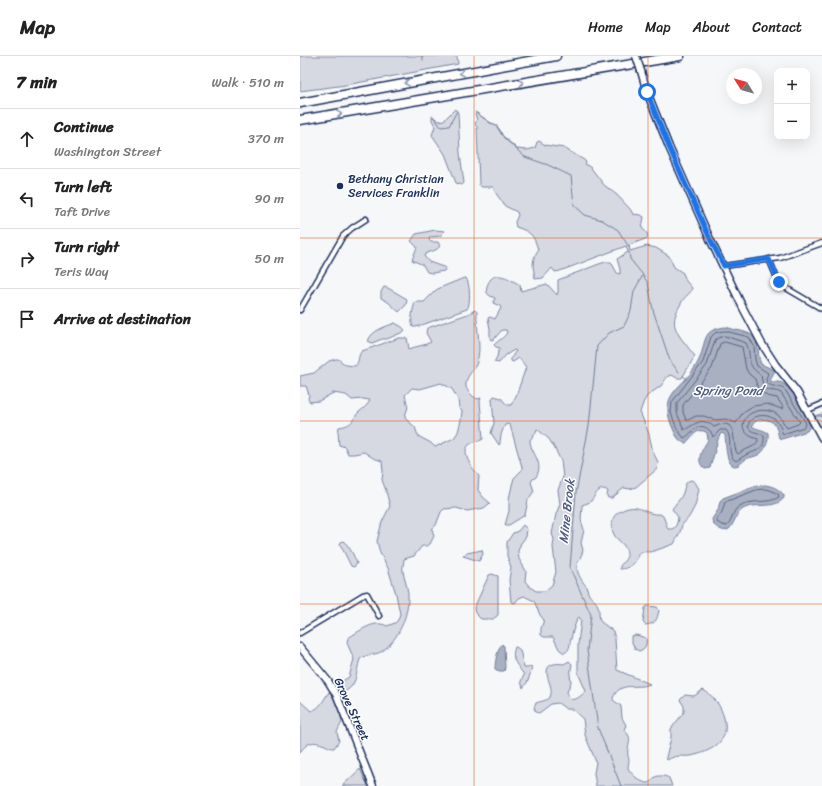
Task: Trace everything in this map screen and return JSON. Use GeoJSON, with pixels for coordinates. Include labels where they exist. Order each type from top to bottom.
{"type":"FeatureCollection","features":[{"type":"Feature","properties":{"kind":"highway"},"geometry":{"type":"LineString","coordinates":[[300,103],[556,56]]}},
{"type":"Feature","properties":{"kind":"highway"},"geometry":{"type":"LineString","coordinates":[[300,120],[680,56]]}},
{"type":"Feature","properties":{"kind":"main road"},"geometry":{"type":"LineString","coordinates":[[636,56],[647,92],[669,147],[743,308],[762,344],[775,364],[797,392],[808,410],[822,438]]}},
{"type":"Feature","properties":{"kind":"main road","name":"Grove Street"},"geometry":{"type":"LineString","coordinates":[[300,647],[328,681],[337,696],[373,786]]}},
{"type":"Feature","properties":{"kind":"street"},"geometry":{"type":"LineString","coordinates":[[300,310],[343,236],[366,219]]}},
{"type":"Feature","properties":{"kind":"street"},"geometry":{"type":"LineString","coordinates":[[724,266],[789,255],[822,243]]}},
{"type":"Feature","properties":{"kind":"street"},"geometry":{"type":"LineString","coordinates":[[769,259],[781,285],[822,309]]}},
{"type":"Feature","properties":{"kind":"street"},"geometry":{"type":"LineString","coordinates":[[808,410],[822,404]]}},
{"type":"Feature","properties":{"kind":"street"},"geometry":{"type":"LineString","coordinates":[[300,633],[367,594],[379,616]]}},
{"type":"Feature","properties":{"kind":"shaded area"},"geometry":{"type":"Polygon","coordinates":[[[300,56],[457,56],[458,64],[346,85],[300,91],[300,56]]]}},
{"type":"Feature","properties":{"kind":"shaded area"},"geometry":{"type":"Polygon","coordinates":[[[455,109],[458,113],[460,153],[464,183],[462,185],[456,183],[445,154],[432,135],[435,126],[432,116],[439,121],[444,120],[455,109]]]}},
{"type":"Feature","properties":{"kind":"shaded area"},"geometry":{"type":"Polygon","coordinates":[[[477,113],[490,123],[495,124],[502,135],[517,149],[527,150],[535,148],[537,142],[539,141],[545,145],[564,148],[584,160],[586,162],[585,164],[591,168],[604,185],[617,195],[633,214],[644,217],[642,228],[647,233],[648,238],[629,245],[630,251],[647,246],[656,248],[669,256],[674,267],[683,273],[686,281],[692,288],[691,292],[684,298],[677,311],[674,321],[680,336],[695,356],[682,378],[677,378],[672,375],[667,377],[661,386],[648,395],[640,412],[649,434],[653,452],[658,462],[657,469],[636,487],[630,489],[624,488],[612,498],[608,498],[608,491],[602,489],[590,502],[582,505],[581,520],[584,530],[581,543],[583,550],[577,565],[580,578],[588,588],[589,595],[598,606],[601,622],[613,631],[617,670],[650,684],[645,686],[624,687],[616,692],[613,698],[613,700],[621,706],[622,718],[626,725],[624,730],[630,739],[628,768],[636,777],[645,783],[650,782],[657,776],[662,776],[669,778],[672,786],[596,786],[594,773],[596,762],[585,735],[583,719],[572,709],[566,709],[558,703],[551,704],[539,713],[536,712],[534,708],[536,703],[550,697],[551,688],[547,675],[547,669],[553,664],[564,664],[569,661],[572,664],[570,675],[571,682],[567,692],[570,699],[575,699],[581,696],[586,691],[578,673],[578,644],[581,620],[579,617],[577,619],[569,649],[564,653],[559,649],[553,637],[544,637],[541,635],[541,628],[544,620],[540,615],[534,601],[524,596],[519,598],[515,603],[511,602],[509,580],[511,567],[507,556],[507,542],[513,533],[518,531],[523,525],[527,529],[526,537],[521,543],[518,551],[519,559],[526,571],[525,581],[536,591],[545,591],[552,585],[556,572],[553,547],[554,539],[552,534],[556,514],[560,504],[558,490],[563,477],[561,461],[555,449],[549,439],[537,429],[530,440],[539,467],[536,477],[531,482],[534,491],[528,500],[525,515],[509,525],[505,525],[509,511],[509,499],[514,478],[522,470],[522,467],[510,425],[506,424],[499,445],[491,433],[494,423],[492,399],[494,396],[501,398],[507,405],[511,405],[516,396],[526,367],[519,358],[513,362],[511,361],[511,358],[516,351],[514,350],[506,355],[499,363],[494,362],[500,348],[494,345],[505,336],[507,332],[506,330],[502,330],[494,339],[491,340],[490,338],[488,318],[490,317],[495,319],[501,308],[493,303],[495,298],[487,293],[487,287],[489,281],[493,277],[503,276],[520,285],[521,291],[547,284],[557,295],[558,280],[599,264],[611,262],[617,273],[620,274],[617,259],[628,252],[626,246],[560,271],[555,272],[552,268],[543,278],[535,279],[533,264],[538,250],[533,237],[516,227],[515,222],[518,215],[517,212],[505,206],[493,187],[482,187],[479,185],[477,127],[475,124],[477,120],[475,114],[477,113]]]}},
{"type":"Feature","properties":{"kind":"shaded area"},"geometry":{"type":"Polygon","coordinates":[[[435,230],[445,231],[440,236],[430,237],[429,240],[431,242],[438,242],[440,246],[436,250],[427,253],[424,256],[429,262],[446,268],[444,271],[432,273],[427,272],[423,265],[412,260],[417,247],[411,241],[416,234],[435,230]]]}},
{"type":"Feature","properties":{"kind":"shaded area"},"geometry":{"type":"Polygon","coordinates":[[[466,278],[469,289],[469,303],[467,309],[413,327],[412,318],[415,302],[424,302],[436,290],[466,278]]]}},
{"type":"Feature","properties":{"kind":"shaded area"},"geometry":{"type":"Polygon","coordinates":[[[384,287],[407,299],[406,305],[399,312],[381,298],[381,292],[384,287]]]}},
{"type":"Feature","properties":{"kind":"shaded area"},"geometry":{"type":"Polygon","coordinates":[[[475,310],[477,312],[479,350],[477,362],[467,378],[466,386],[468,391],[473,396],[477,399],[481,398],[483,439],[469,445],[466,453],[469,462],[479,476],[478,490],[490,503],[484,508],[467,511],[456,508],[444,509],[441,512],[436,525],[432,529],[434,536],[430,544],[427,546],[422,546],[414,556],[404,559],[403,570],[408,590],[408,601],[400,630],[391,643],[382,651],[360,659],[354,683],[347,691],[341,694],[336,685],[349,677],[354,659],[347,643],[348,638],[362,629],[372,625],[382,624],[387,626],[395,623],[400,614],[388,568],[380,553],[377,541],[382,522],[390,506],[382,480],[382,461],[373,458],[364,452],[348,454],[345,447],[339,445],[339,427],[352,422],[356,415],[367,405],[370,400],[352,400],[346,395],[333,393],[319,401],[310,402],[308,399],[309,395],[306,386],[300,386],[300,376],[314,373],[329,361],[336,359],[346,365],[355,366],[358,363],[362,351],[399,338],[407,338],[409,349],[426,344],[431,342],[426,333],[427,328],[468,314],[475,310]],[[441,383],[420,389],[412,388],[405,395],[408,407],[405,416],[406,419],[415,427],[418,436],[435,447],[454,438],[458,432],[462,411],[459,408],[458,399],[452,389],[441,383]]]}},
{"type":"Feature","properties":{"kind":"shaded area"},"geometry":{"type":"Polygon","coordinates":[[[395,323],[405,330],[387,339],[382,339],[372,343],[368,341],[372,334],[395,323]]]}},
{"type":"Feature","properties":{"kind":"shaded area"},"geometry":{"type":"Polygon","coordinates":[[[822,414],[822,429],[814,418],[817,415],[822,414]]]}},
{"type":"Feature","properties":{"kind":"shaded area"},"geometry":{"type":"Polygon","coordinates":[[[691,480],[695,482],[699,489],[695,506],[689,517],[682,525],[674,544],[652,552],[641,552],[635,562],[627,568],[620,569],[620,566],[627,557],[627,553],[624,545],[616,537],[612,530],[612,522],[615,515],[626,509],[637,508],[650,513],[660,514],[663,516],[668,529],[673,529],[677,524],[678,517],[672,509],[682,495],[686,483],[691,480]]]}},
{"type":"Feature","properties":{"kind":"shaded area"},"geometry":{"type":"Polygon","coordinates":[[[343,541],[353,554],[357,563],[354,567],[351,566],[340,544],[343,541]]]}},
{"type":"Feature","properties":{"kind":"shaded area"},"geometry":{"type":"Polygon","coordinates":[[[482,550],[483,554],[479,561],[463,556],[467,553],[482,550]]]}},
{"type":"Feature","properties":{"kind":"shaded area"},"geometry":{"type":"Polygon","coordinates":[[[492,574],[498,576],[498,615],[493,619],[481,619],[475,613],[474,608],[489,575],[492,574]]]}},
{"type":"Feature","properties":{"kind":"shaded area"},"geometry":{"type":"Polygon","coordinates":[[[647,606],[657,607],[659,610],[655,621],[652,624],[645,625],[643,622],[645,608],[647,606]]]}},
{"type":"Feature","properties":{"kind":"shaded area"},"geometry":{"type":"Polygon","coordinates":[[[636,635],[646,638],[645,646],[639,651],[635,649],[631,640],[631,636],[636,635]]]}},
{"type":"Feature","properties":{"kind":"shaded area"},"geometry":{"type":"Polygon","coordinates":[[[515,647],[520,650],[524,668],[531,666],[532,668],[528,681],[523,688],[521,681],[524,675],[517,665],[513,655],[515,647]]]}},
{"type":"Feature","properties":{"kind":"shaded area"},"geometry":{"type":"Polygon","coordinates":[[[703,690],[714,698],[723,714],[725,726],[722,740],[712,749],[705,752],[691,756],[677,756],[667,760],[666,757],[671,738],[671,729],[684,712],[684,706],[680,700],[685,695],[694,696],[703,690]]]}},
{"type":"Feature","properties":{"kind":"shaded area"},"geometry":{"type":"Polygon","coordinates":[[[329,692],[339,708],[342,722],[337,732],[339,741],[334,748],[313,742],[305,746],[300,752],[300,701],[311,711],[320,706],[329,692]]]}},
{"type":"Feature","properties":{"kind":"shaded area"},"geometry":{"type":"Polygon","coordinates":[[[360,769],[368,786],[342,786],[360,769]]]}},
{"type":"Feature","properties":{"kind":"water","name":"Spring Pond"},"geometry":{"type":"Polygon","coordinates":[[[725,327],[747,333],[753,337],[758,347],[761,364],[774,370],[770,381],[782,383],[790,390],[810,422],[810,426],[807,431],[782,439],[779,438],[776,426],[772,422],[766,420],[756,421],[752,426],[768,433],[766,446],[760,454],[746,459],[736,466],[729,462],[725,435],[722,433],[719,436],[710,468],[705,469],[700,462],[700,454],[708,440],[707,433],[704,431],[698,432],[686,443],[680,441],[669,418],[668,407],[674,392],[687,378],[699,360],[708,334],[718,328],[725,327]]]}},
{"type":"Feature","properties":{"kind":"water"},"geometry":{"type":"Polygon","coordinates":[[[765,485],[778,489],[784,495],[784,498],[775,504],[753,506],[743,509],[739,512],[729,529],[725,531],[713,524],[712,519],[718,510],[720,501],[723,498],[755,486],[765,485]]]}},
{"type":"Feature","properties":{"kind":"water"},"geometry":{"type":"Polygon","coordinates":[[[502,644],[504,646],[505,668],[504,671],[499,671],[495,669],[495,663],[502,644]]]}},
{"type":"Feature","properties":{"kind":"waterway","name":"Mine Brook"},"geometry":{"type":"LineString","coordinates":[[422,56],[423,60]]}},
{"type":"Feature","properties":{"kind":"waterway","name":"Mine Brook"},"geometry":{"type":"LineString","coordinates":[[433,116],[441,127],[449,126],[457,111]]}},
{"type":"Feature","properties":{"kind":"waterway","name":"Mine Brook"},"geometry":{"type":"LineString","coordinates":[[475,112],[497,127],[504,138],[525,157],[548,165],[571,176],[574,205],[585,215],[602,220],[618,230],[629,247]]}},
{"type":"Feature","properties":{"kind":"waterway","name":"Mine Brook"},"geometry":{"type":"LineString","coordinates":[[621,786],[598,728],[587,650],[591,615],[570,568],[576,493],[589,426],[597,346],[609,333],[624,326],[631,311],[634,291],[643,275],[630,259],[629,252]]}},
{"type":"Feature","properties":{"kind":"waterway"},"geometry":{"type":"LineString","coordinates":[[643,276],[648,283],[653,310],[670,361],[679,372]]}},
{"type":"Feature","properties":{"kind":"waterway"},"geometry":{"type":"LineString","coordinates":[[683,376],[687,379]]}},
{"type":"Feature","properties":{"kind":"waterway"},"geometry":{"type":"LineString","coordinates":[[814,416],[822,416]]}},
{"type":"Feature","properties":{"kind":"place","name":"Bethany Christian Services Franklin"},"geometry":{"type":"Point","coordinates":[340,186]}},
{"type":"Feature","properties":{"kind":"route"},"geometry":{"type":"LineString","coordinates":[[647,92],[669,147],[710,239],[724,266],[769,259],[779,282]]}}]}
